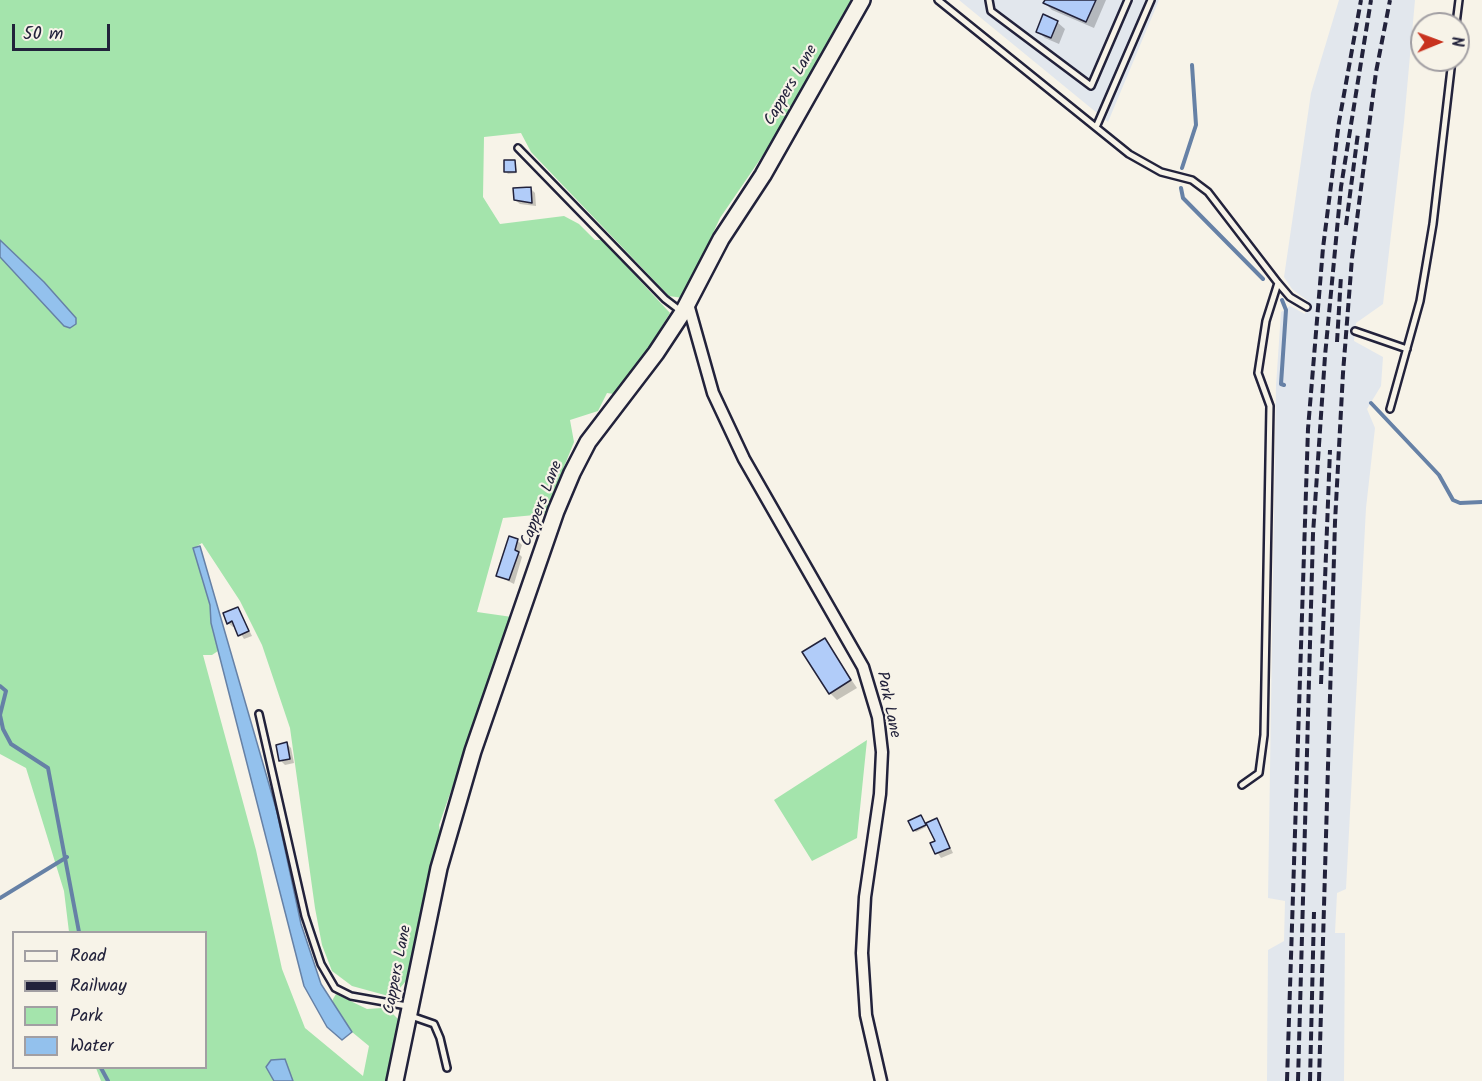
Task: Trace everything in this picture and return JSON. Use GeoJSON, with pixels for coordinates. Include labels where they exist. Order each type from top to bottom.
{"type":"FeatureCollection","features":[{"type":"Feature","properties":{"kind":"street","name":"Cappers Lane"},"geometry":{"type":"LineString","coordinates":[[395,1081],[439,868],[473,751],[556,511],[588,442],[614,404],[656,352],[685,308],[722,239],[763,175],[862,0]]}},
{"type":"Feature","properties":{"kind":"street","name":"Park Lane"},"geometry":{"type":"LineString","coordinates":[[685,308],[713,393],[749,469],[863,666],[878,717],[882,752],[879,794],[865,897],[862,953],[866,1015],[881,1081]]}},
{"type":"Feature","properties":{"kind":"lane"},"geometry":{"type":"LineString","coordinates":[[938,0],[1097,125],[1129,154],[1161,172],[1192,180],[1208,192],[1290,297],[1307,307]]}},
{"type":"Feature","properties":{"kind":"lane"},"geometry":{"type":"LineString","coordinates":[[989,0],[991,11],[1091,86],[1128,0]]}},
{"type":"Feature","properties":{"kind":"lane"},"geometry":{"type":"LineString","coordinates":[[1097,125],[1151,0]]}},
{"type":"Feature","properties":{"kind":"lane"},"geometry":{"type":"LineString","coordinates":[[1390,409],[1420,301],[1433,224],[1451,72]]}},
{"type":"Feature","properties":{"kind":"lane"},"geometry":{"type":"LineString","coordinates":[[518,148],[665,299],[685,308]]}},
{"type":"Feature","properties":{"kind":"lane"},"geometry":{"type":"LineString","coordinates":[[1242,785],[1259,773],[1264,735],[1270,406],[1258,373],[1266,321],[1278,283]]}},
{"type":"Feature","properties":{"kind":"lane"},"geometry":{"type":"LineString","coordinates":[[1355,331],[1407,349]]}},
{"type":"Feature","properties":{"kind":"lane"},"geometry":{"type":"LineString","coordinates":[[259,714],[305,916],[321,964],[335,988],[351,996],[409,1011],[434,1024],[447,1068]]}},
{"type":"Feature","properties":{"kind":"shaded area"},"geometry":{"type":"Polygon","coordinates":[[[959,0],[1159,0],[1108,122],[959,0]]]}},
{"type":"Feature","properties":{"kind":"shaded area"},"geometry":{"type":"Polygon","coordinates":[[[1339,0],[1415,0],[1414,12],[1410,12],[1410,55],[1404,122],[1383,304],[1356,323],[1354,341],[1383,357],[1381,386],[1367,409],[1375,428],[1366,508],[1346,889],[1337,893],[1335,933],[1345,933],[1344,1081],[1267,1081],[1268,950],[1284,941],[1285,901],[1268,898],[1276,386],[1281,312],[1290,306],[1305,314],[1308,301],[1292,289],[1284,277],[1311,93],[1339,0]]]}},
{"type":"Feature","properties":{"kind":"green space"},"geometry":{"type":"Polygon","coordinates":[[[0,0],[851,0],[776,136],[720,218],[683,298],[669,296],[531,152],[521,133],[484,137],[483,197],[500,224],[564,216],[579,224],[595,240],[602,240],[670,313],[643,357],[614,394],[607,393],[598,411],[570,420],[574,442],[545,514],[503,518],[477,612],[512,617],[439,825],[441,838],[406,981],[392,997],[352,986],[332,971],[322,945],[315,908],[290,728],[262,645],[240,601],[202,543],[194,548],[210,605],[211,623],[218,651],[212,655],[203,655],[256,850],[282,969],[305,1028],[363,1076],[369,1046],[352,1032],[332,1002],[336,994],[367,1009],[382,1008],[390,1011],[398,1019],[389,1081],[101,1081],[96,1069],[207,1069],[207,931],[69,931],[64,891],[26,768],[0,754],[0,0]]]}},
{"type":"Feature","properties":{"kind":"green space"},"geometry":{"type":"Polygon","coordinates":[[[867,740],[857,838],[812,861],[774,800],[867,740]]]}},
{"type":"Feature","properties":{"kind":"water"},"geometry":{"type":"Polygon","coordinates":[[[0,240],[44,282],[76,318],[76,324],[70,328],[64,326],[0,257],[0,240]]]}},
{"type":"Feature","properties":{"kind":"water"},"geometry":{"type":"Polygon","coordinates":[[[200,546],[277,812],[301,924],[321,984],[352,1032],[342,1040],[327,1027],[304,986],[211,623],[210,605],[193,548],[200,546]]]}},
{"type":"Feature","properties":{"kind":"water"},"geometry":{"type":"Polygon","coordinates":[[[285,1059],[293,1081],[274,1081],[266,1067],[271,1060],[285,1059]]]}},
{"type":"Feature","properties":{"kind":"building"},"geometry":{"type":"Polygon","coordinates":[[[1045,0],[1096,0],[1086,22],[1043,3],[1045,0]]]}},
{"type":"Feature","properties":{"kind":"building"},"geometry":{"type":"Polygon","coordinates":[[[1043,14],[1058,21],[1051,38],[1036,32],[1043,14]]]}},
{"type":"Feature","properties":{"kind":"building"},"geometry":{"type":"Polygon","coordinates":[[[504,160],[515,160],[516,172],[504,172],[504,160]]]}},
{"type":"Feature","properties":{"kind":"building"},"geometry":{"type":"Polygon","coordinates":[[[531,187],[532,203],[514,200],[513,188],[531,187]]]}},
{"type":"Feature","properties":{"kind":"building"},"geometry":{"type":"Polygon","coordinates":[[[509,536],[518,539],[515,550],[519,552],[509,580],[496,576],[509,536]]]}},
{"type":"Feature","properties":{"kind":"building"},"geometry":{"type":"Polygon","coordinates":[[[238,607],[249,631],[238,636],[232,621],[227,624],[223,613],[238,607]]]}},
{"type":"Feature","properties":{"kind":"building"},"geometry":{"type":"Polygon","coordinates":[[[825,638],[851,680],[829,694],[802,652],[825,638]]]}},
{"type":"Feature","properties":{"kind":"building"},"geometry":{"type":"Polygon","coordinates":[[[287,742],[290,759],[279,761],[276,745],[287,742]]]}},
{"type":"Feature","properties":{"kind":"building"},"geometry":{"type":"Polygon","coordinates":[[[921,815],[926,825],[913,831],[908,821],[921,815]]]}},
{"type":"Feature","properties":{"kind":"building"},"geometry":{"type":"Polygon","coordinates":[[[937,818],[950,848],[935,854],[930,843],[935,841],[926,823],[937,818]]]}},
{"type":"Feature","properties":{"kind":"waterway"},"geometry":{"type":"LineString","coordinates":[[1182,168],[1196,125],[1192,65]]}},
{"type":"Feature","properties":{"kind":"waterway"},"geometry":{"type":"LineString","coordinates":[[1181,188],[1183,198],[1263,279]]}},
{"type":"Feature","properties":{"kind":"waterway"},"geometry":{"type":"LineString","coordinates":[[1282,300],[1286,310],[1281,384],[1284,385]]}},
{"type":"Feature","properties":{"kind":"waterway"},"geometry":{"type":"LineString","coordinates":[[1371,403],[1439,475],[1453,500],[1460,503],[1482,502]]}},
{"type":"Feature","properties":{"kind":"waterway"},"geometry":{"type":"LineString","coordinates":[[0,686],[6,691],[0,715],[3,729],[11,744],[48,768],[79,931]]}},
{"type":"Feature","properties":{"kind":"waterway"},"geometry":{"type":"LineString","coordinates":[[0,898],[67,857]]}},
{"type":"Feature","properties":{"kind":"waterway"},"geometry":{"type":"LineString","coordinates":[[102,1069],[108,1081]]}},
{"type":"Feature","properties":{"kind":"railway"},"geometry":{"type":"LineString","coordinates":[[1287,1081],[1308,429],[1323,248],[1339,122],[1361,0]]}},
{"type":"Feature","properties":{"kind":"railway"},"geometry":{"type":"LineString","coordinates":[[1298,1081],[1313,534],[1325,356],[1341,187],[1371,0]]}},
{"type":"Feature","properties":{"kind":"railway"},"geometry":{"type":"LineString","coordinates":[[1319,1081],[1335,522],[1343,373],[1352,258],[1376,72],[1390,0]]}},
{"type":"Feature","properties":{"kind":"railway"},"geometry":{"type":"LineString","coordinates":[[1346,225],[1358,133]]}},
{"type":"Feature","properties":{"kind":"railway"},"geometry":{"type":"LineString","coordinates":[[1337,342],[1341,276]]}},
{"type":"Feature","properties":{"kind":"railway"},"geometry":{"type":"LineString","coordinates":[[1321,684],[1330,450]]}},
{"type":"Feature","properties":{"kind":"railway"},"geometry":{"type":"LineString","coordinates":[[1310,1081],[1314,912]]}}]}
